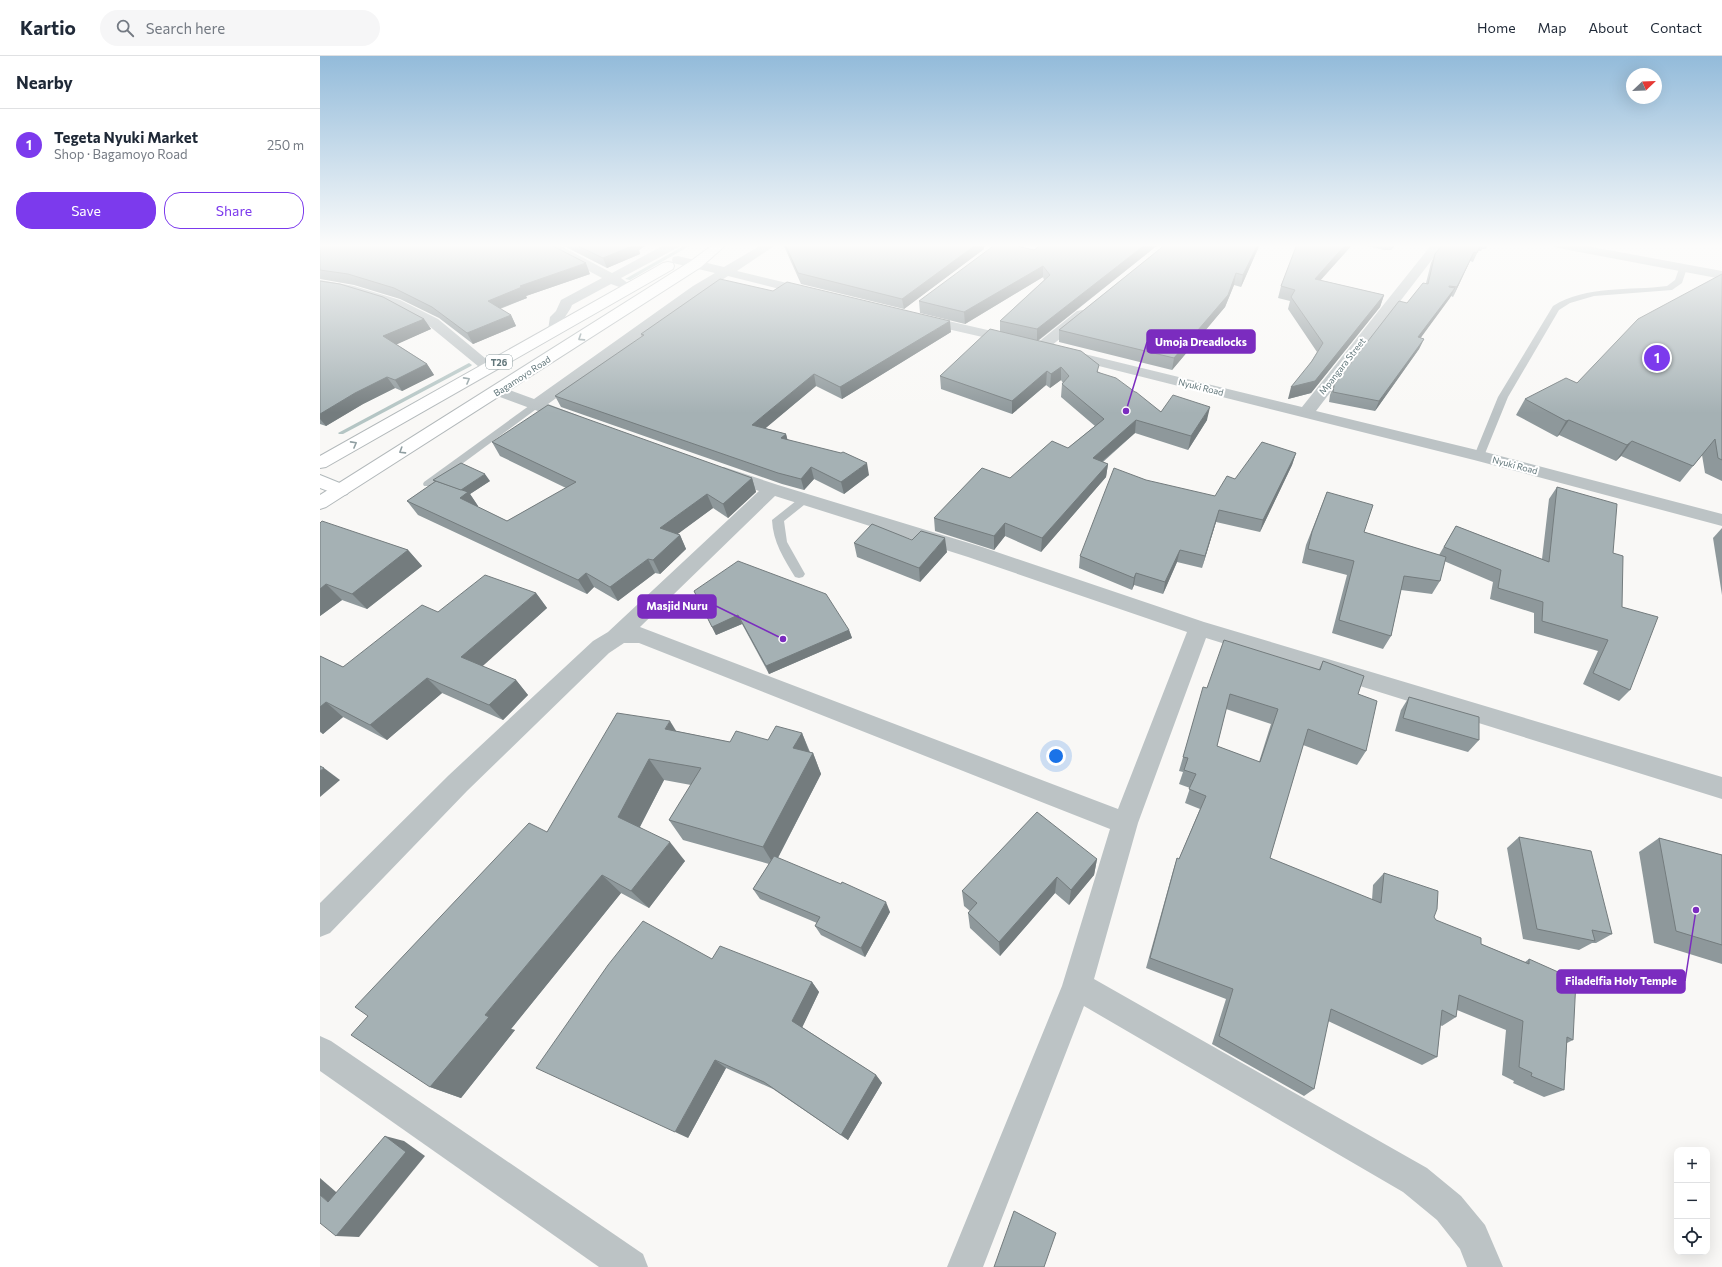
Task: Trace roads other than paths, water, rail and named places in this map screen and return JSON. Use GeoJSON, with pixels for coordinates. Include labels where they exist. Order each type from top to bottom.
{"type":"FeatureCollection","features":[{"type":"Feature","properties":{"kind":"main road","name":"T26"},"geometry":{"type":"LineString","coordinates":[[320,463],[607,301]]}},
{"type":"Feature","properties":{"kind":"main road","name":"Bagamoyo Road"},"geometry":{"type":"LineString","coordinates":[[320,503],[639,301]]}},
{"type":"Feature","properties":{"kind":"main road"},"geometry":{"type":"LineString","coordinates":[[320,481],[341,490]]}},
{"type":"Feature","properties":{"kind":"street"},"geometry":{"type":"LineString","coordinates":[[387,301],[433,322],[489,368]]}},
{"type":"Feature","properties":{"kind":"street"},"geometry":{"type":"LineString","coordinates":[[555,330],[557,317],[562,313],[566,303],[571,301]]}},
{"type":"Feature","properties":{"kind":"street"},"geometry":{"type":"LineString","coordinates":[[536,405],[683,301]]}},
{"type":"Feature","properties":{"kind":"street","name":"Mpangara Street"},"geometry":{"type":"LineString","coordinates":[[1306,413],[1394,301]]}},
{"type":"Feature","properties":{"kind":"street"},"geometry":{"type":"LineString","coordinates":[[1041,347],[1090,308]]}},
{"type":"Feature","properties":{"kind":"street","name":"Nyuki Road"},"geometry":{"type":"LineString","coordinates":[[913,311],[1041,347],[1479,456],[1722,520]]}},
{"type":"Feature","properties":{"kind":"street"},"geometry":{"type":"LineString","coordinates":[[498,391],[587,424]]}},
{"type":"Feature","properties":{"kind":"street"},"geometry":{"type":"LineString","coordinates":[[705,465],[772,489],[975,552],[1199,628],[1722,788]]}},
{"type":"Feature","properties":{"kind":"street"},"geometry":{"type":"LineString","coordinates":[[320,923],[458,783],[601,647],[616,637],[772,489]]}},
{"type":"Feature","properties":{"kind":"street"},"geometry":{"type":"LineString","coordinates":[[964,1267],[1077,986],[1125,823],[1199,628]]}},
{"type":"Feature","properties":{"kind":"street"},"geometry":{"type":"LineString","coordinates":[[616,637],[633,634],[641,635],[1125,823]]}},
{"type":"Feature","properties":{"kind":"street"},"geometry":{"type":"LineString","coordinates":[[1077,986],[1415,1180],[1449,1208],[1473,1237],[1485,1267]]}},
{"type":"Feature","properties":{"kind":"street"},"geometry":{"type":"LineString","coordinates":[[320,1052],[630,1267]]}},
{"type":"Feature","properties":{"kind":"lane"},"geometry":{"type":"LineString","coordinates":[[1479,456],[1503,397],[1556,308],[1562,303],[1569,301]]}},
{"type":"Feature","properties":{"kind":"lane"},"geometry":{"type":"LineString","coordinates":[[428,484],[536,405]]}},
{"type":"Feature","properties":{"kind":"lane"},"geometry":{"type":"LineString","coordinates":[[799,574],[781,543],[778,520],[805,499]]}},
{"type":"Feature","properties":{"kind":"waterway"},"geometry":{"type":"LineString","coordinates":[[341,433],[469,365]]}},
{"type":"Feature","properties":{"kind":"place","name":"Tegeta Nyuki Market"},"geometry":{"type":"Point","coordinates":[1657,358]}},
{"type":"Feature","properties":{"kind":"place","name":"Umoja Dreadlocks"},"geometry":{"type":"Point","coordinates":[1126,411]}},
{"type":"Feature","properties":{"kind":"place","name":"Masjid Nuru"},"geometry":{"type":"Point","coordinates":[783,639]}},
{"type":"Feature","properties":{"kind":"place","name":"Filadelfia Holy Temple"},"geometry":{"type":"Point","coordinates":[1696,910]}}]}
